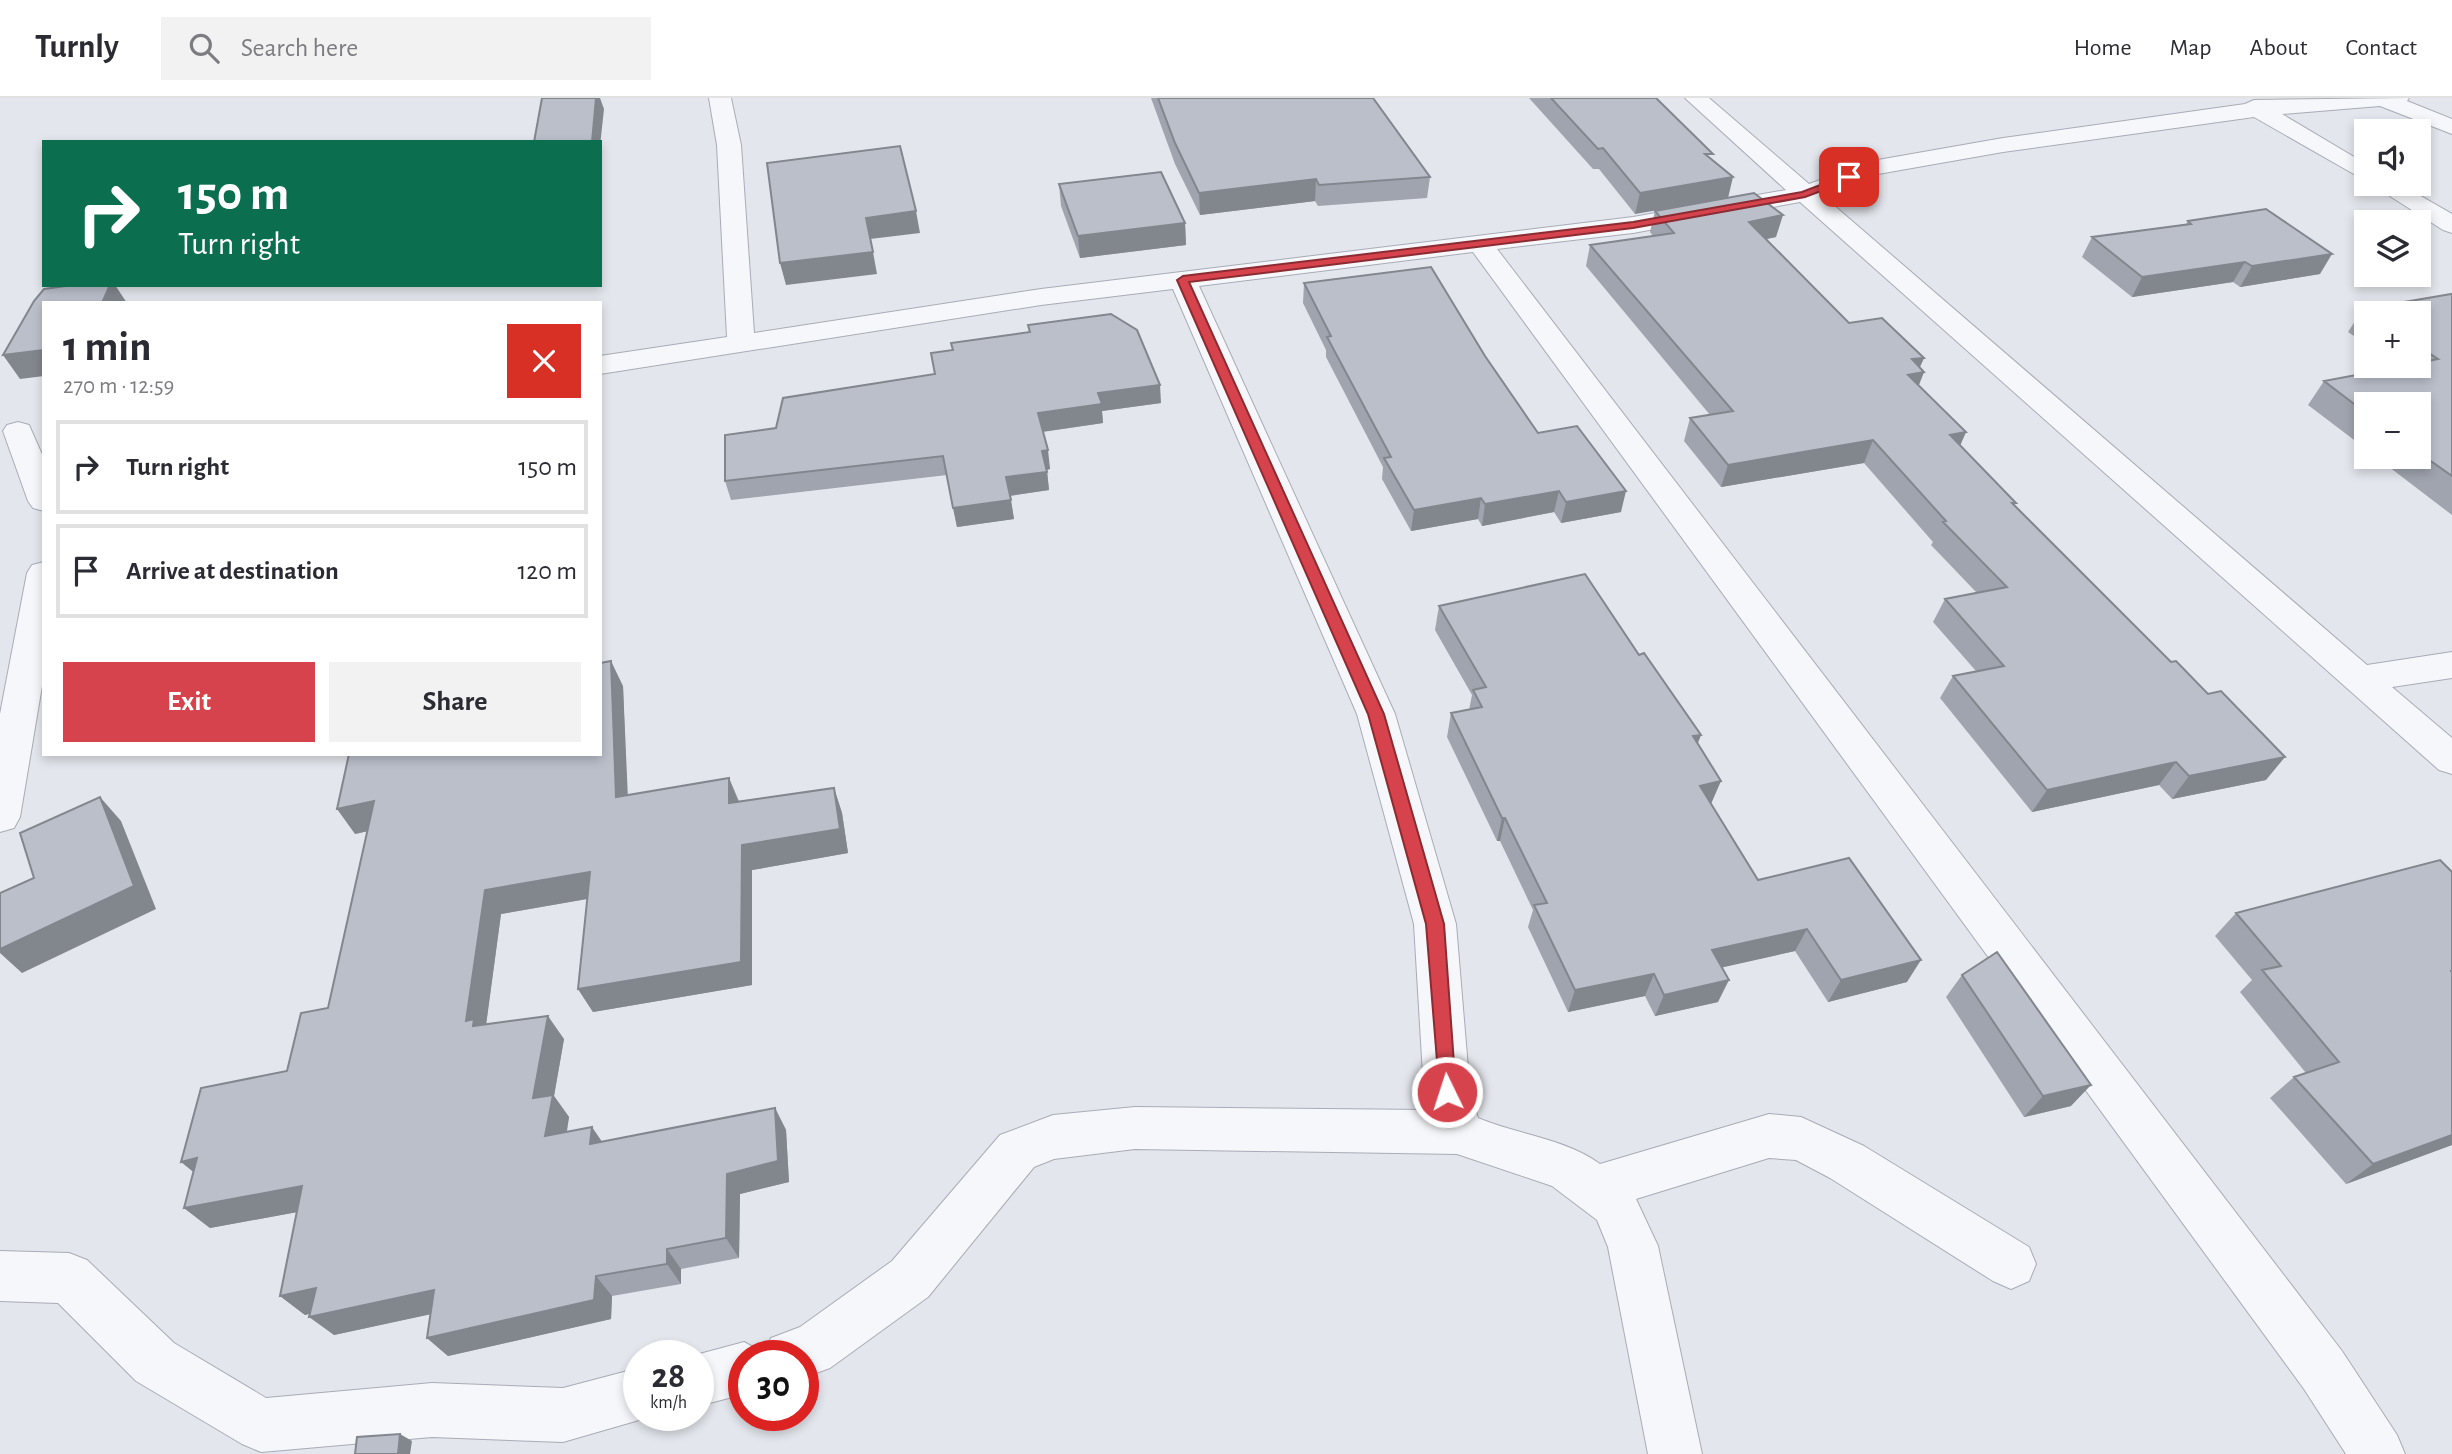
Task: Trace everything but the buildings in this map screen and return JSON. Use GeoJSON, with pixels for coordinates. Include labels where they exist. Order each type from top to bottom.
{"type":"FeatureCollection","features":[{"type":"Feature","properties":{"kind":"street"},"geometry":{"type":"LineString","coordinates":[[720,98],[729,145],[741,343]]}},
{"type":"Feature","properties":{"kind":"street"},"geometry":{"type":"LineString","coordinates":[[1696,98],[2452,760]]}},
{"type":"Feature","properties":{"kind":"street"},"geometry":{"type":"LineString","coordinates":[[602,365],[1041,296],[1633,225],[1805,194],[1872,169],[2249,104],[2391,99],[2452,127]]}},
{"type":"Feature","properties":{"kind":"street"},"geometry":{"type":"LineString","coordinates":[[2249,104],[2354,167]]}},
{"type":"Feature","properties":{"kind":"street"},"geometry":{"type":"LineString","coordinates":[[2403,196],[2452,225]]}},
{"type":"Feature","properties":{"kind":"street"},"geometry":{"type":"LineString","coordinates":[[1480,244],[2323,1370],[2378,1454]]}},
{"type":"Feature","properties":{"kind":"street"},"geometry":{"type":"LineString","coordinates":[[1183,280],[1376,714],[1435,924],[1447,1092],[1460,1132]]}},
{"type":"Feature","properties":{"kind":"street"},"geometry":{"type":"LineString","coordinates":[[21,430],[42,494]]}},
{"type":"Feature","properties":{"kind":"street"},"geometry":{"type":"LineString","coordinates":[[0,817],[42,584]]}},
{"type":"Feature","properties":{"kind":"street"},"geometry":{"type":"LineString","coordinates":[[2359,678],[2452,665]]}},
{"type":"Feature","properties":{"kind":"street"},"geometry":{"type":"LineString","coordinates":[[819,1345],[910,1279],[1017,1151],[1053,1137],[1135,1128],[1460,1132],[1487,1144],[1539,1158],[1569,1170],[1614,1204],[1633,1246],[1675,1454]]}},
{"type":"Feature","properties":{"kind":"street"},"geometry":{"type":"LineString","coordinates":[[1593,1189],[1769,1136],[1801,1139],[1829,1151],[2011,1264]]}},
{"type":"Feature","properties":{"kind":"street"},"geometry":{"type":"LineString","coordinates":[[0,1276],[69,1278],[155,1362],[261,1425],[432,1410],[563,1415],[623,1399]]}},
{"type":"Feature","properties":{"kind":"route"},"geometry":{"type":"LineString","coordinates":[[1447,1092],[1435,924],[1376,714],[1183,280],[1633,225],[1805,194],[1849,177]]}}]}
